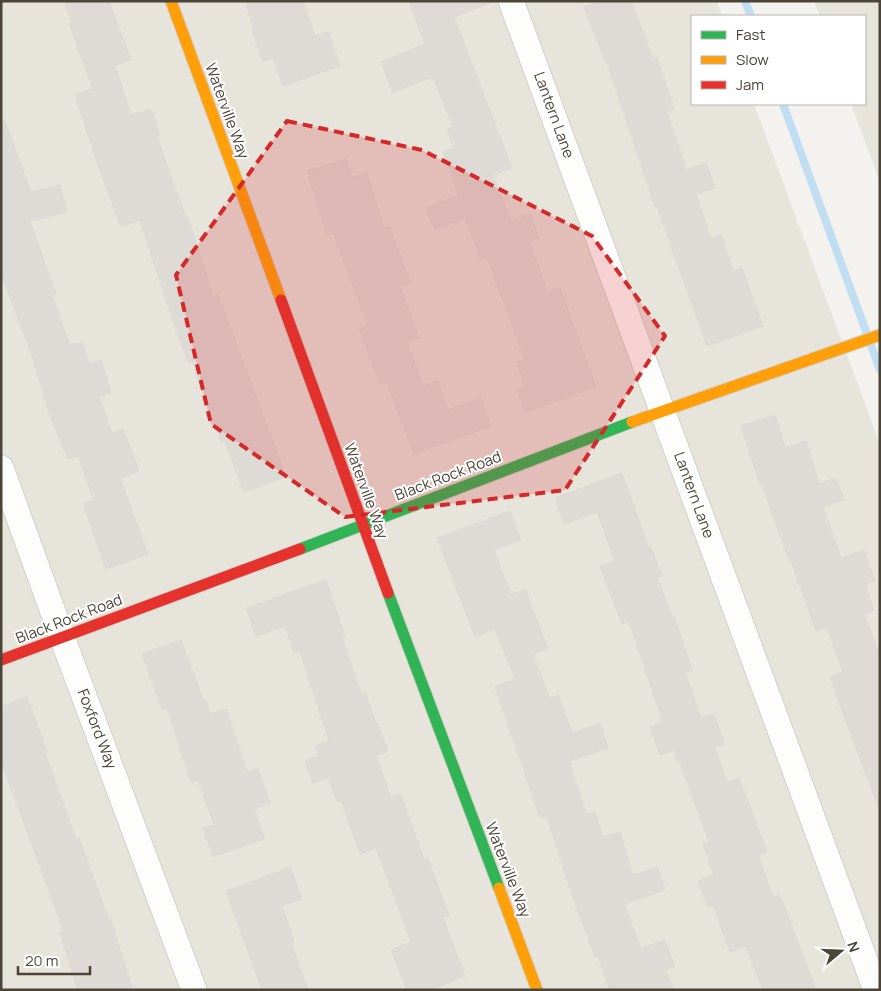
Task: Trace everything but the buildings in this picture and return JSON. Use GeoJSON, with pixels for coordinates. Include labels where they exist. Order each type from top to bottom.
{"type":"FeatureCollection","features":[{"type":"Feature","properties":{"kind":"street","name":"Waterville Way"},"geometry":{"type":"LineString","coordinates":[[171,1],[363,525],[537,990]]}},
{"type":"Feature","properties":{"kind":"street","name":"Lantern Lane"},"geometry":{"type":"LineString","coordinates":[[511,1],[876,990]]}},
{"type":"Feature","properties":{"kind":"street","name":"Black Rock Road"},"geometry":{"type":"LineString","coordinates":[[1,660],[363,525],[663,410],[880,335]]}},
{"type":"Feature","properties":{"kind":"street","name":"Foxford Way"},"geometry":{"type":"LineString","coordinates":[[1,468],[194,990]]}},
{"type":"Feature","properties":{"kind":"highlighted area"},"geometry":{"type":"Polygon","coordinates":[[[287,121],[422,150],[592,236],[665,336],[565,490],[345,517],[211,424],[176,275],[287,121]]]}},
{"type":"Feature","properties":{"kind":"shaded area"},"geometry":{"type":"Polygon","coordinates":[[[1,1],[716,1],[722,15],[691,15],[691,105],[754,105],[880,444],[880,990],[1,990],[1,1]]]}},
{"type":"Feature","properties":{"kind":"shaded area"},"geometry":{"type":"Polygon","coordinates":[[[814,1],[880,1],[880,182],[851,105],[866,105],[866,15],[820,15],[814,1]]]}},
{"type":"Feature","properties":{"kind":"waterway"},"geometry":{"type":"LineString","coordinates":[[745,1],[751,15]]}},
{"type":"Feature","properties":{"kind":"waterway"},"geometry":{"type":"LineString","coordinates":[[783,105],[880,370]]}},
{"type":"Feature","properties":{"kind":"traffic: fast"},"geometry":{"type":"LineString","coordinates":[[300,549],[632,422]]}},
{"type":"Feature","properties":{"kind":"traffic: fast"},"geometry":{"type":"LineString","coordinates":[[388,593],[499,888]]}},
{"type":"Feature","properties":{"kind":"traffic: slow"},"geometry":{"type":"LineString","coordinates":[[171,1],[281,300]]}},
{"type":"Feature","properties":{"kind":"traffic: slow"},"geometry":{"type":"LineString","coordinates":[[632,422],[880,335]]}},
{"type":"Feature","properties":{"kind":"traffic: slow"},"geometry":{"type":"LineString","coordinates":[[499,888],[537,990]]}},
{"type":"Feature","properties":{"kind":"traffic: jam"},"geometry":{"type":"LineString","coordinates":[[281,300],[388,593]]}},
{"type":"Feature","properties":{"kind":"traffic: jam"},"geometry":{"type":"LineString","coordinates":[[1,660],[300,549]]}}]}
